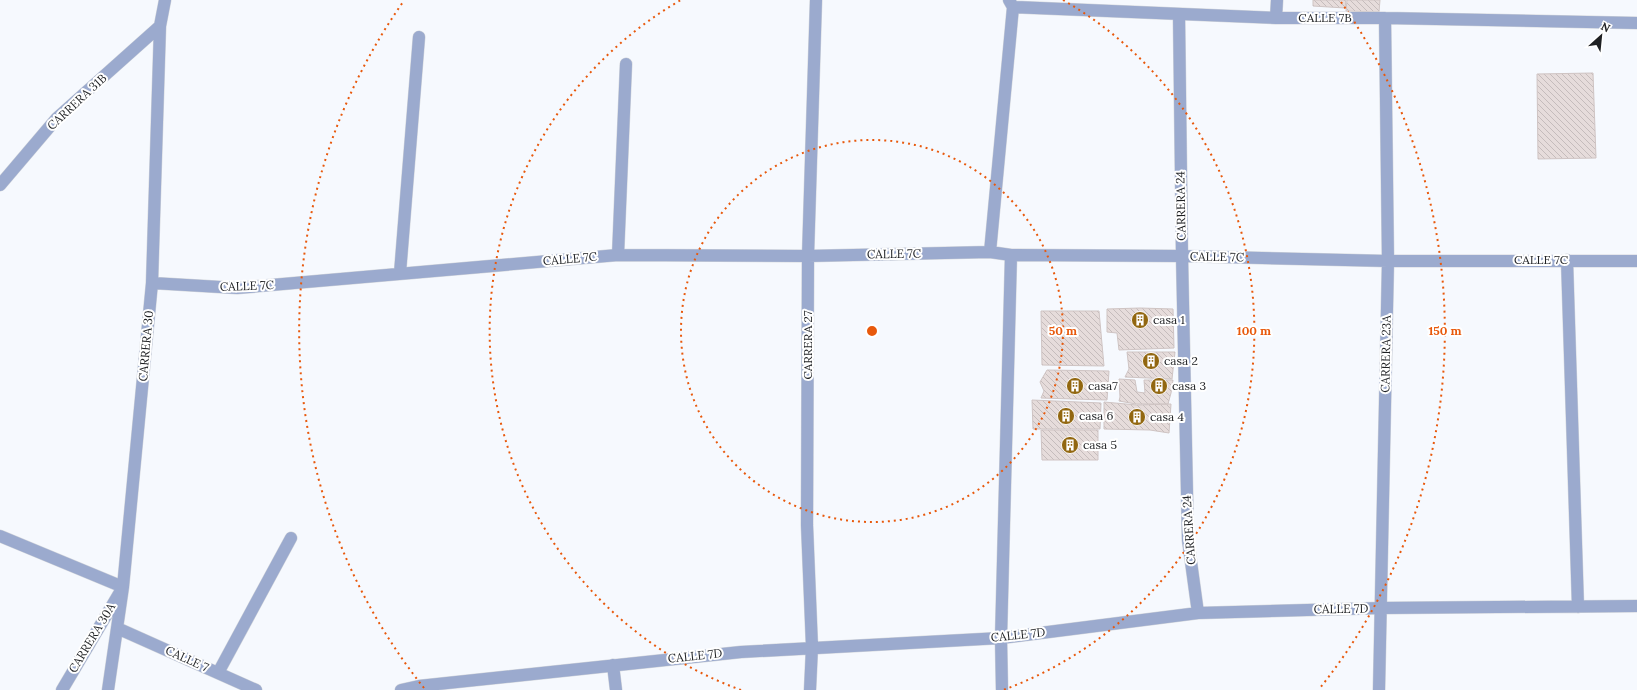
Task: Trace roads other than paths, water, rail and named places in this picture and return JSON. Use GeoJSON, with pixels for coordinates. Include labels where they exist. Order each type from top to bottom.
{"type":"FeatureCollection","features":[{"type":"Feature","properties":{"kind":"street","name":"CARRERA 30"},"geometry":{"type":"LineString","coordinates":[[108,690],[123,587],[152,283],[160,26],[165,0]]}},
{"type":"Feature","properties":{"kind":"street","name":"CARRERA 27"},"geometry":{"type":"LineString","coordinates":[[810,690],[812,647],[807,525],[808,256],[816,0]]}},
{"type":"Feature","properties":{"kind":"street"},"geometry":{"type":"LineString","coordinates":[[1276,18],[1277,0]]}},
{"type":"Feature","properties":{"kind":"street"},"geometry":{"type":"LineString","coordinates":[[990,252],[1011,4]]}},
{"type":"Feature","properties":{"kind":"street","name":"CALLE 7B"},"geometry":{"type":"LineString","coordinates":[[1011,4],[1179,15],[1276,18],[1385,18],[1637,23]]}},
{"type":"Feature","properties":{"kind":"street","name":"CARRERA 24"},"geometry":{"type":"LineString","coordinates":[[1179,15],[1188,540],[1198,613]]}},
{"type":"Feature","properties":{"kind":"street","name":"CARRERA 23A"},"geometry":{"type":"LineString","coordinates":[[1379,690],[1388,261],[1385,18]]}},
{"type":"Feature","properties":{"kind":"street","name":"CARRERA 31B"},"geometry":{"type":"LineString","coordinates":[[0,185],[57,118],[160,26]]}},
{"type":"Feature","properties":{"kind":"street"},"geometry":{"type":"LineString","coordinates":[[400,273],[419,37]]}},
{"type":"Feature","properties":{"kind":"street"},"geometry":{"type":"LineString","coordinates":[[618,254],[626,64]]}},
{"type":"Feature","properties":{"kind":"street","name":"CALLE 7C"},"geometry":{"type":"LineString","coordinates":[[152,283],[237,288],[618,254],[808,256],[990,252],[1011,256],[1182,256],[1388,261],[1637,260]]}},
{"type":"Feature","properties":{"kind":"street"},"geometry":{"type":"LineString","coordinates":[[1002,690],[1001,638],[1011,256]]}},
{"type":"Feature","properties":{"kind":"street"},"geometry":{"type":"LineString","coordinates":[[1567,260],[1578,606]]}},
{"type":"Feature","properties":{"kind":"street"},"geometry":{"type":"LineString","coordinates":[[0,536],[123,587]]}},
{"type":"Feature","properties":{"kind":"street"},"geometry":{"type":"LineString","coordinates":[[218,673],[291,538]]}},
{"type":"Feature","properties":{"kind":"street","name":"CARRERA 30A"},"geometry":{"type":"LineString","coordinates":[[62,690],[123,587]]}},
{"type":"Feature","properties":{"kind":"street","name":"CALLE 7D"},"geometry":{"type":"LineString","coordinates":[[401,690],[419,686],[741,652],[1001,638],[1198,613],[1381,608],[1637,606]]}},
{"type":"Feature","properties":{"kind":"street","name":"CALLE 7"},"geometry":{"type":"LineString","coordinates":[[117,628],[256,690]]}},
{"type":"Feature","properties":{"kind":"street"},"geometry":{"type":"LineString","coordinates":[[613,665],[616,690]]}},
{"type":"Feature","properties":{"kind":"place","name":"casa 1"},"geometry":{"type":"Point","coordinates":[1140,320]}},
{"type":"Feature","properties":{"kind":"place","name":"casa 2"},"geometry":{"type":"Point","coordinates":[1151,361]}},
{"type":"Feature","properties":{"kind":"place","name":"casa7"},"geometry":{"type":"Point","coordinates":[1075,386]}},
{"type":"Feature","properties":{"kind":"place","name":"casa 3"},"geometry":{"type":"Point","coordinates":[1159,386]}},
{"type":"Feature","properties":{"kind":"place","name":"casa 6"},"geometry":{"type":"Point","coordinates":[1066,416]}},
{"type":"Feature","properties":{"kind":"place","name":"casa 4"},"geometry":{"type":"Point","coordinates":[1137,417]}},
{"type":"Feature","properties":{"kind":"place","name":"casa 5"},"geometry":{"type":"Point","coordinates":[1070,445]}}]}
